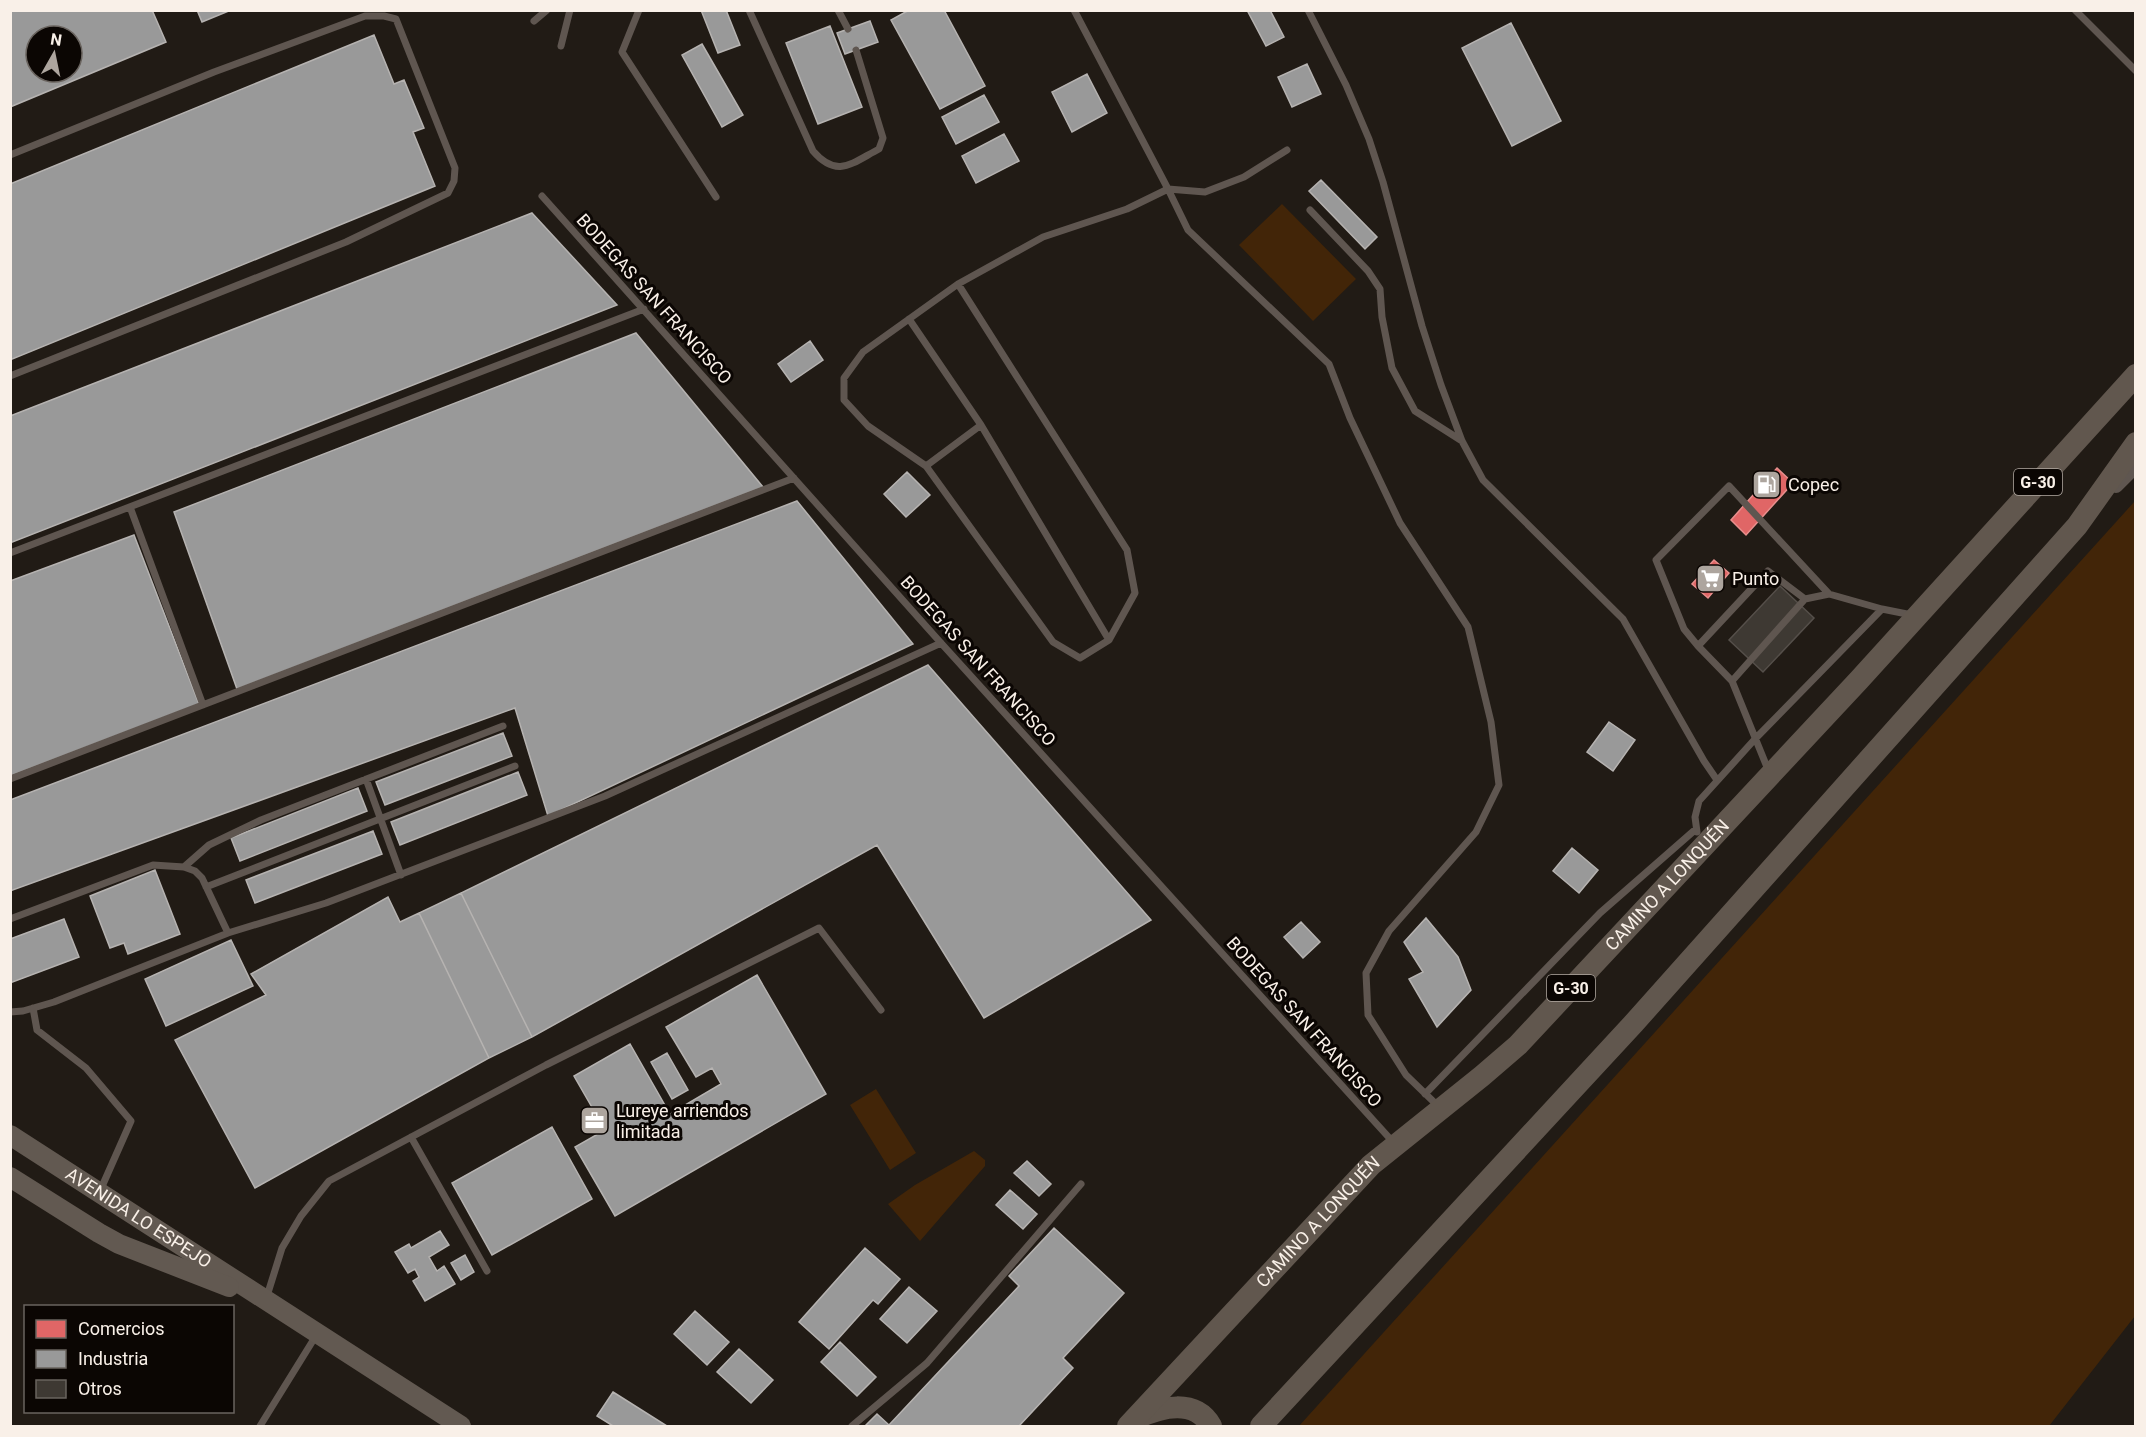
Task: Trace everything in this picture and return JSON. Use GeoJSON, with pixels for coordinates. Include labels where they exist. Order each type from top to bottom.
{"type":"FeatureCollection","features":[{"type":"Feature","properties":{"kind":"main road","name":"CAMINO A LONQUÉN"},"geometry":{"type":"LineString","coordinates":[[1132,1423],[1352,1185],[1395,1144],[1433,1102],[1518,1045],[1918,616],[2136,375]]}},
{"type":"Feature","properties":{"kind":"main road"},"geometry":{"type":"LineString","coordinates":[[1261,1426],[1634,1023],[2077,526],[2136,443]]}},
{"type":"Feature","properties":{"kind":"main road","name":"AVENIDA LO ESPEJO"},"geometry":{"type":"LineString","coordinates":[[10,1135],[460,1426]]}},
{"type":"Feature","properties":{"kind":"main road","name":"AVENIDA LO ESPEJO"},"geometry":{"type":"LineString","coordinates":[[10,1177],[119,1244],[265,1300]]}},
{"type":"Feature","properties":{"kind":"main road"},"geometry":{"type":"LineString","coordinates":[[1132,1423],[1159,1410],[1179,1407],[1202,1414],[1211,1426]]}},
{"type":"Feature","properties":{"kind":"street"},"geometry":{"type":"LineString","coordinates":[[2077,526],[2136,466]]}},
{"type":"Feature","properties":{"kind":"lane"},"geometry":{"type":"LineString","coordinates":[[534,21],[547,10]]}},
{"type":"Feature","properties":{"kind":"lane"},"geometry":{"type":"LineString","coordinates":[[561,46],[570,10]]}},
{"type":"Feature","properties":{"kind":"lane"},"geometry":{"type":"LineString","coordinates":[[639,10],[622,52],[716,197]]}},
{"type":"Feature","properties":{"kind":"lane"},"geometry":{"type":"LineString","coordinates":[[749,10],[813,151],[824,164],[834,167],[848,166],[879,149],[883,138],[856,50]]}},
{"type":"Feature","properties":{"kind":"lane"},"geometry":{"type":"LineString","coordinates":[[838,10],[848,30]]}},
{"type":"Feature","properties":{"kind":"lane"},"geometry":{"type":"LineString","coordinates":[[1074,10],[1188,230],[1329,364],[1350,418],[1400,523],[1468,627],[1491,722],[1499,785],[1476,832],[1389,932],[1366,973],[1368,1015],[1406,1075],[1433,1102],[1600,913],[1696,829]]}},
{"type":"Feature","properties":{"kind":"lane"},"geometry":{"type":"LineString","coordinates":[[1308,10],[1346,85],[1369,139],[1422,326],[1462,441],[1483,480],[1623,619],[1717,780]]}},
{"type":"Feature","properties":{"kind":"lane"},"geometry":{"type":"LineString","coordinates":[[2075,10],[2136,71]]}},
{"type":"Feature","properties":{"kind":"lane"},"geometry":{"type":"LineString","coordinates":[[10,155],[214,72],[365,16],[384,16],[396,19],[455,168],[454,182],[448,193],[346,242],[10,376]]}},
{"type":"Feature","properties":{"kind":"lane"},"geometry":{"type":"LineString","coordinates":[[958,284],[1127,550],[1135,593],[1109,640],[1080,658],[1053,642],[926,466],[867,426],[844,400],[844,378],[863,352],[958,284],[1043,237],[1127,209],[1168,189],[1204,192],[1244,177],[1287,150]]}},
{"type":"Feature","properties":{"kind":"lane","name":"BODEGAS SAN FRANCISCO"},"geometry":{"type":"LineString","coordinates":[[542,196],[941,643],[1395,1144]]}},
{"type":"Feature","properties":{"kind":"lane"},"geometry":{"type":"LineString","coordinates":[[1310,210],[1368,271],[1380,289],[1382,317],[1392,368],[1415,411],[1462,441]]}},
{"type":"Feature","properties":{"kind":"lane"},"geometry":{"type":"LineString","coordinates":[[10,553],[644,309]]}},
{"type":"Feature","properties":{"kind":"lane"},"geometry":{"type":"LineString","coordinates":[[909,319],[981,425],[1109,640]]}},
{"type":"Feature","properties":{"kind":"lane"},"geometry":{"type":"LineString","coordinates":[[2089,425],[2118,406]]}},
{"type":"Feature","properties":{"kind":"lane"},"geometry":{"type":"LineString","coordinates":[[926,466],[981,425]]}},
{"type":"Feature","properties":{"kind":"lane"},"geometry":{"type":"LineString","coordinates":[[10,779],[794,478]]}},
{"type":"Feature","properties":{"kind":"lane"},"geometry":{"type":"LineString","coordinates":[[1771,775],[1732,681],[1684,629],[1656,560],[1729,486],[1829,594]]}},
{"type":"Feature","properties":{"kind":"lane"},"geometry":{"type":"LineString","coordinates":[[130,507],[203,705]]}},
{"type":"Feature","properties":{"kind":"lane"},"geometry":{"type":"LineString","coordinates":[[1698,646],[1768,571],[1805,599]]}},
{"type":"Feature","properties":{"kind":"lane"},"geometry":{"type":"LineString","coordinates":[[1732,681],[1805,599],[1829,594],[1882,609],[1918,616]]}},
{"type":"Feature","properties":{"kind":"lane"},"geometry":{"type":"LineString","coordinates":[[1699,852],[1695,817],[1699,801],[1755,739],[1882,609]]}},
{"type":"Feature","properties":{"kind":"lane"},"geometry":{"type":"LineString","coordinates":[[10,1012],[65,998],[228,933],[326,903],[605,796],[941,643]]}},
{"type":"Feature","properties":{"kind":"lane"},"geometry":{"type":"LineString","coordinates":[[184,867],[209,845],[261,820],[502,726]]}},
{"type":"Feature","properties":{"kind":"lane"},"geometry":{"type":"LineString","coordinates":[[206,886],[515,766]]}},
{"type":"Feature","properties":{"kind":"lane"},"geometry":{"type":"LineString","coordinates":[[366,779],[401,875]]}},
{"type":"Feature","properties":{"kind":"lane"},"geometry":{"type":"LineString","coordinates":[[10,919],[153,865],[184,867],[195,871],[202,878],[228,933]]}},
{"type":"Feature","properties":{"kind":"lane"},"geometry":{"type":"LineString","coordinates":[[265,1300],[282,1248],[301,1216],[329,1181],[546,1065],[819,928],[881,1010]]}},
{"type":"Feature","properties":{"kind":"lane"},"geometry":{"type":"LineString","coordinates":[[33,1008],[37,1030],[86,1068],[130,1121],[99,1193]]}},
{"type":"Feature","properties":{"kind":"lane"},"geometry":{"type":"LineString","coordinates":[[411,1137],[487,1271]]}},
{"type":"Feature","properties":{"kind":"lane"},"geometry":{"type":"LineString","coordinates":[[852,1426],[927,1363],[1081,1184]]}},
{"type":"Feature","properties":{"kind":"lane"},"geometry":{"type":"LineString","coordinates":[[272,1426],[262,1424],[317,1334]]}},
{"type":"Feature","properties":{"kind":"shaded area"},"geometry":{"type":"Polygon","coordinates":[[[1282,204],[1356,279],[1313,321],[1239,245],[1282,204]]]}},
{"type":"Feature","properties":{"kind":"shaded area"},"geometry":{"type":"Polygon","coordinates":[[[2135,501],[2135,1316],[2049,1426],[1299,1426],[2135,501]]]}},
{"type":"Feature","properties":{"kind":"shaded area"},"geometry":{"type":"Polygon","coordinates":[[[876,1089],[916,1153],[890,1170],[850,1105],[876,1089]]]}},
{"type":"Feature","properties":{"kind":"shaded area"},"geometry":{"type":"Polygon","coordinates":[[[974,1151],[985,1160],[985,1166],[920,1241],[888,1204],[915,1185],[974,1151]]]}},
{"type":"Feature","properties":{"kind":"building: Comercios"},"geometry":{"type":"Polygon","coordinates":[[[1777,468],[1793,483],[1746,535],[1731,520],[1777,468]]]}},
{"type":"Feature","properties":{"kind":"building: Comercios","name":"Punto"},"geometry":{"type":"Polygon","coordinates":[[[1714,560],[1729,573],[1708,598],[1692,584],[1714,560]]]}},
{"type":"Feature","properties":{"kind":"building: Industria"},"geometry":{"type":"Polygon","coordinates":[[[10,10],[152,10],[166,42],[84,76],[84,24],[24,24],[24,84],[65,84],[10,107],[10,10]]]}},
{"type":"Feature","properties":{"kind":"building: Industria"},"geometry":{"type":"Polygon","coordinates":[[[197,10],[231,10],[202,22],[197,10]]]}},
{"type":"Feature","properties":{"kind":"building: Industria"},"geometry":{"type":"Polygon","coordinates":[[[701,10],[726,10],[740,45],[718,53],[701,10]]]}},
{"type":"Feature","properties":{"kind":"building: Industria"},"geometry":{"type":"Polygon","coordinates":[[[909,10],[944,10],[985,86],[940,109],[891,20],[909,10]]]}},
{"type":"Feature","properties":{"kind":"building: Industria"},"geometry":{"type":"Polygon","coordinates":[[[1247,10],[1270,10],[1284,37],[1266,46],[1247,10]]]}},
{"type":"Feature","properties":{"kind":"building: Industria"},"geometry":{"type":"Polygon","coordinates":[[[870,21],[878,42],[845,54],[837,33],[870,21]]]}},
{"type":"Feature","properties":{"kind":"building: Industria"},"geometry":{"type":"Polygon","coordinates":[[[1511,23],[1561,121],[1512,146],[1462,48],[1511,23]]]}},
{"type":"Feature","properties":{"kind":"building: Industria"},"geometry":{"type":"Polygon","coordinates":[[[830,26],[862,107],[818,124],[786,43],[830,26]]]}},
{"type":"Feature","properties":{"kind":"building: Industria"},"geometry":{"type":"Polygon","coordinates":[[[374,35],[394,84],[404,80],[424,128],[413,132],[435,186],[10,360],[10,184],[374,35]]]}},
{"type":"Feature","properties":{"kind":"building: Industria"},"geometry":{"type":"Polygon","coordinates":[[[702,44],[743,115],[722,127],[682,55],[702,44]]]}},
{"type":"Feature","properties":{"kind":"building: Industria"},"geometry":{"type":"Polygon","coordinates":[[[1307,64],[1321,94],[1292,107],[1278,77],[1307,64]]]}},
{"type":"Feature","properties":{"kind":"building: Industria"},"geometry":{"type":"Polygon","coordinates":[[[1087,74],[1107,113],[1072,132],[1052,92],[1087,74]]]}},
{"type":"Feature","properties":{"kind":"building: Industria"},"geometry":{"type":"Polygon","coordinates":[[[984,95],[999,122],[956,144],[942,117],[984,95]]]}},
{"type":"Feature","properties":{"kind":"building: Industria"},"geometry":{"type":"Polygon","coordinates":[[[1004,134],[1019,161],[976,183],[962,156],[1004,134]]]}},
{"type":"Feature","properties":{"kind":"building: Industria"},"geometry":{"type":"Polygon","coordinates":[[[1321,180],[1377,237],[1365,249],[1309,191],[1321,180]]]}},
{"type":"Feature","properties":{"kind":"building: Industria"},"geometry":{"type":"Polygon","coordinates":[[[532,213],[617,305],[10,543],[10,416],[532,213]]]}},
{"type":"Feature","properties":{"kind":"building: Industria"},"geometry":{"type":"Polygon","coordinates":[[[636,333],[763,487],[237,689],[174,512],[636,333]]]}},
{"type":"Feature","properties":{"kind":"building: Industria"},"geometry":{"type":"Polygon","coordinates":[[[810,341],[823,360],[791,382],[778,364],[810,341]]]}},
{"type":"Feature","properties":{"kind":"building: Industria"},"geometry":{"type":"Polygon","coordinates":[[[907,472],[930,495],[906,517],[884,494],[907,472]]]}},
{"type":"Feature","properties":{"kind":"building: Industria"},"geometry":{"type":"Polygon","coordinates":[[[797,501],[913,644],[548,816],[515,708],[10,891],[10,800],[797,501]]]}},
{"type":"Feature","properties":{"kind":"building: Industria"},"geometry":{"type":"Polygon","coordinates":[[[134,535],[199,704],[10,776],[10,581],[134,535]]]}},
{"type":"Feature","properties":{"kind":"building: Industria"},"geometry":{"type":"Polygon","coordinates":[[[928,665],[1151,920],[984,1018],[877,845],[532,1037],[461,893],[928,665]]]}},
{"type":"Feature","properties":{"kind":"building: Industria"},"geometry":{"type":"Polygon","coordinates":[[[1609,722],[1635,740],[1613,771],[1587,752],[1609,722]]]}},
{"type":"Feature","properties":{"kind":"building: Industria"},"geometry":{"type":"Polygon","coordinates":[[[503,733],[512,756],[385,805],[376,782],[503,733]]]}},
{"type":"Feature","properties":{"kind":"building: Industria"},"geometry":{"type":"Polygon","coordinates":[[[518,772],[527,795],[400,845],[391,822],[518,772]]]}},
{"type":"Feature","properties":{"kind":"building: Industria"},"geometry":{"type":"Polygon","coordinates":[[[358,788],[367,811],[240,861],[231,838],[358,788]]]}},
{"type":"Feature","properties":{"kind":"building: Industria"},"geometry":{"type":"Polygon","coordinates":[[[373,831],[382,854],[255,903],[246,880],[373,831]]]}},
{"type":"Feature","properties":{"kind":"building: Industria"},"geometry":{"type":"Polygon","coordinates":[[[1572,848],[1598,870],[1579,893],[1553,871],[1572,848]]]}},
{"type":"Feature","properties":{"kind":"building: Industria"},"geometry":{"type":"Polygon","coordinates":[[[155,870],[180,934],[128,954],[124,943],[110,948],[90,896],[155,870]]]}},
{"type":"Feature","properties":{"kind":"building: Industria"},"geometry":{"type":"Polygon","coordinates":[[[461,893],[532,1037],[489,1058],[419,913],[461,893]]]}},
{"type":"Feature","properties":{"kind":"building: Industria"},"geometry":{"type":"Polygon","coordinates":[[[388,897],[400,922],[419,913],[489,1058],[255,1188],[175,1040],[266,995],[251,974],[388,897]]]}},
{"type":"Feature","properties":{"kind":"building: Industria"},"geometry":{"type":"Polygon","coordinates":[[[1426,918],[1458,957],[1471,990],[1437,1027],[1409,979],[1423,972],[1404,942],[1426,918]]]}},
{"type":"Feature","properties":{"kind":"building: Industria"},"geometry":{"type":"Polygon","coordinates":[[[64,919],[79,957],[10,983],[10,939],[64,919]]]}},
{"type":"Feature","properties":{"kind":"building: Industria"},"geometry":{"type":"Polygon","coordinates":[[[1301,922],[1320,942],[1303,958],[1284,937],[1301,922]]]}},
{"type":"Feature","properties":{"kind":"building: Industria"},"geometry":{"type":"Polygon","coordinates":[[[231,940],[253,986],[166,1026],[145,979],[231,940]]]}},
{"type":"Feature","properties":{"kind":"building: Industria"},"geometry":{"type":"Polygon","coordinates":[[[757,975],[826,1094],[615,1216],[575,1147],[605,1130],[574,1076],[630,1044],[670,1114],[721,1084],[712,1068],[696,1077],[666,1027],[757,975]]]}},
{"type":"Feature","properties":{"kind":"building: Industria"},"geometry":{"type":"Polygon","coordinates":[[[667,1053],[688,1090],[672,1099],[651,1062],[667,1053]]]}},
{"type":"Feature","properties":{"kind":"building: Industria"},"geometry":{"type":"Polygon","coordinates":[[[552,1127],[592,1199],[492,1255],[452,1183],[552,1127]]]}},
{"type":"Feature","properties":{"kind":"building: Industria"},"geometry":{"type":"Polygon","coordinates":[[[1027,1161],[1051,1184],[1039,1196],[1014,1173],[1027,1161]]]}},
{"type":"Feature","properties":{"kind":"building: Industria"},"geometry":{"type":"Polygon","coordinates":[[[1010,1190],[1037,1214],[1023,1229],[996,1205],[1010,1190]]]}},
{"type":"Feature","properties":{"kind":"building: Industria"},"geometry":{"type":"Polygon","coordinates":[[[1054,1228],[1124,1293],[1063,1358],[1073,1368],[1019,1426],[865,1426],[877,1414],[889,1425],[1019,1286],[1009,1276],[1054,1228]]]}},
{"type":"Feature","properties":{"kind":"building: Industria"},"geometry":{"type":"Polygon","coordinates":[[[440,1231],[449,1245],[429,1257],[437,1271],[444,1266],[455,1284],[425,1301],[413,1281],[419,1277],[415,1269],[408,1273],[395,1252],[409,1244],[411,1248],[440,1231]]]}},
{"type":"Feature","properties":{"kind":"building: Industria"},"geometry":{"type":"Polygon","coordinates":[[[865,1248],[900,1279],[878,1304],[873,1300],[829,1349],[799,1322],[865,1248]]]}},
{"type":"Feature","properties":{"kind":"building: Industria"},"geometry":{"type":"Polygon","coordinates":[[[465,1255],[474,1272],[461,1280],[451,1263],[465,1255]]]}},
{"type":"Feature","properties":{"kind":"building: Industria"},"geometry":{"type":"Polygon","coordinates":[[[909,1287],[937,1311],[907,1343],[880,1319],[909,1287]]]}},
{"type":"Feature","properties":{"kind":"building: Industria"},"geometry":{"type":"Polygon","coordinates":[[[695,1311],[729,1342],[707,1365],[674,1334],[695,1311]]]}},
{"type":"Feature","properties":{"kind":"building: Industria"},"geometry":{"type":"Polygon","coordinates":[[[840,1342],[876,1377],[857,1396],[821,1362],[840,1342]]]}},
{"type":"Feature","properties":{"kind":"building: Industria"},"geometry":{"type":"Polygon","coordinates":[[[739,1349],[773,1380],[751,1403],[717,1372],[739,1349]]]}},
{"type":"Feature","properties":{"kind":"building: Industria"},"geometry":{"type":"Polygon","coordinates":[[[613,1392],[667,1426],[613,1426],[597,1416],[613,1392]]]}},
{"type":"Feature","properties":{"kind":"building: Otros"},"geometry":{"type":"Polygon","coordinates":[[[1780,586],[1814,618],[1763,672],[1729,640],[1780,586]]]}},
{"type":"Feature","properties":{"kind":"place","name":"Copec"},"geometry":{"type":"Point","coordinates":[1767,485]}},
{"type":"Feature","properties":{"kind":"place","name":"Punto"},"geometry":{"type":"Point","coordinates":[1711,579]}},
{"type":"Feature","properties":{"kind":"place","name":"Lureye arriendos limitada"},"geometry":{"type":"Point","coordinates":[595,1121]}}]}
